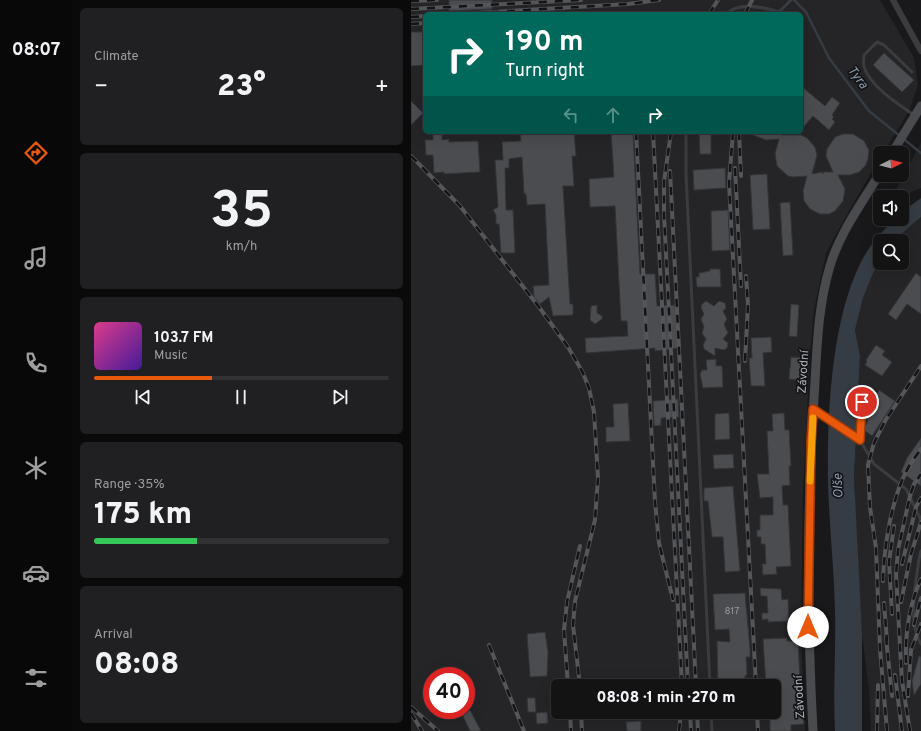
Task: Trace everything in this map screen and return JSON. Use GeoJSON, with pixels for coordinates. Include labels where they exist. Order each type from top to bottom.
{"type":"FeatureCollection","features":[{"type":"Feature","properties":{"kind":"street"},"geometry":{"type":"LineString","coordinates":[[893,0],[921,51]]}},
{"type":"Feature","properties":{"kind":"street"},"geometry":{"type":"LineString","coordinates":[[897,146],[921,106]]}},
{"type":"Feature","properties":{"kind":"street","name":"Závodní"},"geometry":{"type":"LineString","coordinates":[[813,731],[808,627],[811,441],[817,411],[819,327],[825,285],[837,246],[874,182]]}},
{"type":"Feature","properties":{"kind":"lane"},"geometry":{"type":"LineString","coordinates":[[728,12],[740,7],[762,6],[779,12],[791,0]]}},
{"type":"Feature","properties":{"kind":"lane"},"geometry":{"type":"LineString","coordinates":[[912,72],[884,45],[877,42],[864,55],[864,66],[869,77],[890,98],[915,116]]}},
{"type":"Feature","properties":{"kind":"lane"},"geometry":{"type":"LineString","coordinates":[[687,134],[686,174],[710,679]]}},
{"type":"Feature","properties":{"kind":"lane"},"geometry":{"type":"LineString","coordinates":[[860,440],[862,402]]}},
{"type":"Feature","properties":{"kind":"lane"},"geometry":{"type":"LineString","coordinates":[[817,411],[860,440],[874,464],[906,489],[921,520]]}},
{"type":"Feature","properties":{"kind":"lane"},"geometry":{"type":"LineString","coordinates":[[921,551],[914,610],[916,633],[921,644]]}},
{"type":"Feature","properties":{"kind":"lane"},"geometry":{"type":"LineString","coordinates":[[711,719],[712,731]]}},
{"type":"Feature","properties":{"kind":"shaded area"},"geometry":{"type":"Polygon","coordinates":[[[411,0],[880,0],[914,58],[918,85],[909,111],[887,146],[873,146],[873,170],[826,253],[814,310],[810,354],[803,489],[801,631],[805,731],[411,731],[411,0]]]}},
{"type":"Feature","properties":{"kind":"shaded area"},"geometry":{"type":"Polygon","coordinates":[[[921,143],[921,188],[909,193],[909,190],[896,190],[900,182],[909,182],[909,165],[921,143]]]}},
{"type":"Feature","properties":{"kind":"shaded area"},"geometry":{"type":"Polygon","coordinates":[[[921,217],[921,731],[871,731],[869,689],[862,634],[856,540],[854,477],[860,356],[855,330],[863,298],[875,270],[909,270],[909,234],[901,234],[921,217]]]}},
{"type":"Feature","properties":{"kind":"water"},"geometry":{"type":"Polygon","coordinates":[[[921,198],[921,217],[901,234],[880,234],[888,226],[909,226],[909,207],[921,198]]]}},
{"type":"Feature","properties":{"kind":"water","name":"Olše"},"geometry":{"type":"Polygon","coordinates":[[[873,243],[873,270],[875,270],[863,298],[855,330],[860,356],[854,477],[862,634],[862,731],[835,731],[835,610],[828,455],[830,399],[837,341],[843,314],[850,288],[863,258],[873,243]]]}},
{"type":"Feature","properties":{"kind":"building"},"geometry":{"type":"Polygon","coordinates":[[[449,0],[492,0],[492,9],[449,11],[449,0]]]}},
{"type":"Feature","properties":{"kind":"building"},"geometry":{"type":"Polygon","coordinates":[[[411,32],[423,32],[423,65],[411,66],[411,32]]]}},
{"type":"Feature","properties":{"kind":"building"},"geometry":{"type":"Polygon","coordinates":[[[884,53],[914,80],[902,92],[873,65],[884,53]]]}},
{"type":"Feature","properties":{"kind":"building"},"geometry":{"type":"Polygon","coordinates":[[[803,88],[825,106],[832,97],[840,103],[832,115],[834,117],[832,119],[835,122],[829,130],[813,116],[803,128],[803,88]]]}},
{"type":"Feature","properties":{"kind":"building"},"geometry":{"type":"Polygon","coordinates":[[[411,101],[423,113],[411,125],[411,101]]]}},
{"type":"Feature","properties":{"kind":"building"},"geometry":{"type":"Polygon","coordinates":[[[433,134],[442,134],[442,140],[449,139],[449,142],[478,141],[480,172],[444,174],[444,172],[434,173],[433,155],[426,155],[425,140],[433,140],[433,134]]]}},
{"type":"Feature","properties":{"kind":"building"},"geometry":{"type":"Polygon","coordinates":[[[520,134],[574,134],[576,156],[572,156],[574,186],[563,186],[570,304],[573,304],[573,315],[553,316],[549,297],[540,304],[534,297],[533,286],[549,285],[545,204],[527,205],[526,194],[524,194],[522,157],[509,159],[509,168],[505,168],[506,210],[513,210],[515,253],[501,253],[499,224],[496,224],[496,215],[493,210],[498,207],[495,160],[503,160],[502,142],[521,141],[520,134]]]}},
{"type":"Feature","properties":{"kind":"building"},"geometry":{"type":"Polygon","coordinates":[[[611,134],[633,134],[640,274],[655,274],[657,306],[675,305],[678,348],[655,351],[655,348],[586,353],[585,338],[628,336],[627,321],[621,321],[615,206],[590,207],[589,179],[614,177],[611,134]]]}},
{"type":"Feature","properties":{"kind":"building"},"geometry":{"type":"Polygon","coordinates":[[[699,134],[711,134],[711,154],[700,154],[699,134]]]}},
{"type":"Feature","properties":{"kind":"building"},"geometry":{"type":"Polygon","coordinates":[[[750,134],[801,135],[807,138],[815,147],[817,155],[812,174],[833,172],[826,156],[827,149],[835,137],[843,134],[853,134],[864,141],[869,150],[868,159],[866,165],[859,172],[850,175],[838,175],[845,189],[843,201],[835,211],[829,214],[820,214],[810,209],[804,201],[803,191],[807,176],[788,176],[777,166],[775,154],[779,139],[766,140],[750,134]]]}},
{"type":"Feature","properties":{"kind":"building"},"geometry":{"type":"Polygon","coordinates":[[[725,168],[726,188],[694,190],[693,170],[725,168]]]}},
{"type":"Feature","properties":{"kind":"building"},"geometry":{"type":"Polygon","coordinates":[[[767,174],[770,229],[753,230],[750,175],[767,174]]]}},
{"type":"Feature","properties":{"kind":"building"},"geometry":{"type":"Polygon","coordinates":[[[790,202],[793,255],[783,256],[780,203],[790,202]]]}},
{"type":"Feature","properties":{"kind":"building"},"geometry":{"type":"Polygon","coordinates":[[[728,210],[730,250],[712,251],[711,211],[728,210]]]}},
{"type":"Feature","properties":{"kind":"building"},"geometry":{"type":"Polygon","coordinates":[[[710,269],[720,269],[721,287],[697,287],[696,277],[699,277],[699,273],[710,271],[710,269]]]}},
{"type":"Feature","properties":{"kind":"building"},"geometry":{"type":"Polygon","coordinates":[[[916,273],[921,277],[921,314],[907,304],[896,320],[888,314],[916,273]]]}},
{"type":"Feature","properties":{"kind":"building"},"geometry":{"type":"Polygon","coordinates":[[[706,301],[714,306],[719,301],[725,303],[726,308],[723,311],[727,319],[724,324],[728,333],[723,339],[728,343],[727,348],[724,350],[715,348],[715,356],[704,349],[703,345],[706,339],[702,333],[704,327],[701,319],[704,314],[701,308],[702,304],[706,301]]]}},
{"type":"Feature","properties":{"kind":"building"},"geometry":{"type":"Polygon","coordinates":[[[791,304],[799,305],[797,337],[789,336],[791,304]]]}},
{"type":"Feature","properties":{"kind":"building"},"geometry":{"type":"Polygon","coordinates":[[[597,305],[597,313],[602,316],[602,319],[595,324],[590,320],[591,306],[597,305]]]}},
{"type":"Feature","properties":{"kind":"building"},"geometry":{"type":"Polygon","coordinates":[[[771,337],[772,352],[763,353],[765,386],[751,386],[749,358],[752,358],[751,338],[771,337]]]}},
{"type":"Feature","properties":{"kind":"building"},"geometry":{"type":"Polygon","coordinates":[[[876,345],[885,351],[882,355],[892,362],[882,376],[865,365],[867,362],[866,360],[876,345]]]}},
{"type":"Feature","properties":{"kind":"building"},"geometry":{"type":"Polygon","coordinates":[[[791,357],[805,358],[803,381],[789,379],[791,357]]]}},
{"type":"Feature","properties":{"kind":"building"},"geometry":{"type":"Polygon","coordinates":[[[716,359],[716,366],[722,366],[723,387],[703,388],[700,374],[702,370],[707,370],[706,360],[716,359]]]}},
{"type":"Feature","properties":{"kind":"building"},"geometry":{"type":"Polygon","coordinates":[[[879,390],[895,401],[872,436],[864,430],[868,420],[864,418],[864,415],[879,390]]]}},
{"type":"Feature","properties":{"kind":"building"},"geometry":{"type":"Polygon","coordinates":[[[678,399],[679,417],[661,418],[661,425],[654,426],[653,401],[678,399]]]}},
{"type":"Feature","properties":{"kind":"building"},"geometry":{"type":"Polygon","coordinates":[[[628,403],[630,441],[606,442],[606,427],[614,427],[613,404],[628,403]]]}},
{"type":"Feature","properties":{"kind":"building"},"geometry":{"type":"Polygon","coordinates":[[[729,413],[730,439],[715,440],[715,414],[729,413]]]}},
{"type":"Feature","properties":{"kind":"building"},"geometry":{"type":"Polygon","coordinates":[[[784,413],[785,430],[789,430],[791,466],[789,466],[790,485],[782,486],[783,505],[788,505],[791,566],[776,567],[777,574],[763,575],[762,564],[766,564],[765,544],[761,544],[761,537],[757,537],[757,530],[760,530],[760,515],[773,515],[773,497],[760,498],[757,474],[769,474],[767,431],[773,431],[772,414],[784,413]]]}},
{"type":"Feature","properties":{"kind":"building"},"geometry":{"type":"Polygon","coordinates":[[[921,438],[921,486],[901,472],[907,458],[921,438]]]}},
{"type":"Feature","properties":{"kind":"building"},"geometry":{"type":"Polygon","coordinates":[[[733,454],[734,468],[714,469],[713,455],[733,454]]]}},
{"type":"Feature","properties":{"kind":"building"},"geometry":{"type":"Polygon","coordinates":[[[733,486],[740,571],[725,572],[723,537],[712,537],[708,501],[704,501],[704,488],[733,486]]]}},
{"type":"Feature","properties":{"kind":"building"},"geometry":{"type":"Polygon","coordinates":[[[760,588],[781,589],[782,600],[788,599],[789,621],[768,622],[768,619],[762,620],[762,613],[768,613],[767,596],[761,596],[760,588]]]}},
{"type":"Feature","properties":{"kind":"building"},"geometry":{"type":"Polygon","coordinates":[[[745,593],[750,657],[746,657],[747,675],[745,676],[745,679],[718,679],[717,641],[730,642],[729,629],[715,630],[713,594],[745,593]]]}},
{"type":"Feature","properties":{"kind":"building"},"geometry":{"type":"Polygon","coordinates":[[[545,632],[548,652],[547,676],[530,677],[527,634],[545,632]]]}},
{"type":"Feature","properties":{"kind":"building"},"geometry":{"type":"Polygon","coordinates":[[[787,638],[787,641],[798,641],[801,702],[804,724],[791,725],[791,731],[770,731],[770,719],[781,719],[781,679],[766,679],[763,639],[787,638]]]}},
{"type":"Feature","properties":{"kind":"building"},"geometry":{"type":"Polygon","coordinates":[[[919,656],[921,657],[921,684],[914,695],[912,681],[919,656]]]}},
{"type":"Feature","properties":{"kind":"building"},"geometry":{"type":"Polygon","coordinates":[[[527,698],[535,698],[536,712],[528,712],[527,698]]]}},
{"type":"Feature","properties":{"kind":"building"},"geometry":{"type":"Polygon","coordinates":[[[547,712],[548,723],[537,724],[536,713],[547,712]]]}},
{"type":"Feature","properties":{"kind":"building"},"geometry":{"type":"Polygon","coordinates":[[[464,719],[475,719],[481,731],[470,731],[464,719]]]}},
{"type":"Feature","properties":{"kind":"building"},"geometry":{"type":"Polygon","coordinates":[[[641,721],[641,731],[627,731],[626,722],[641,721]]]}},
{"type":"Feature","properties":{"kind":"waterway","name":"Tyra"},"geometry":{"type":"LineString","coordinates":[[794,0],[806,12],[829,58],[869,111],[921,153]]}},
{"type":"Feature","properties":{"kind":"railway"},"geometry":{"type":"LineString","coordinates":[[411,1],[437,0]]}},
{"type":"Feature","properties":{"kind":"railway"},"geometry":{"type":"LineString","coordinates":[[411,9],[581,0]]}},
{"type":"Feature","properties":{"kind":"railway"},"geometry":{"type":"LineString","coordinates":[[493,12],[628,4],[659,0]]}},
{"type":"Feature","properties":{"kind":"railway"},"geometry":{"type":"LineString","coordinates":[[710,12],[718,0]]}},
{"type":"Feature","properties":{"kind":"railway"},"geometry":{"type":"LineString","coordinates":[[746,12],[752,0]]}},
{"type":"Feature","properties":{"kind":"railway"},"geometry":{"type":"LineString","coordinates":[[411,17],[423,16]]}},
{"type":"Feature","properties":{"kind":"railway"},"geometry":{"type":"LineString","coordinates":[[411,24],[423,23]]}},
{"type":"Feature","properties":{"kind":"railway"},"geometry":{"type":"LineString","coordinates":[[636,134],[655,502],[659,543],[673,600]]}},
{"type":"Feature","properties":{"kind":"railway"},"geometry":{"type":"LineString","coordinates":[[653,134],[682,679]]}},
{"type":"Feature","properties":{"kind":"railway"},"geometry":{"type":"LineString","coordinates":[[671,134],[664,182],[664,214],[688,679]]}},
{"type":"Feature","properties":{"kind":"railway"},"geometry":{"type":"LineString","coordinates":[[733,134],[729,183],[756,679]]}},
{"type":"Feature","properties":{"kind":"railway"},"geometry":{"type":"LineString","coordinates":[[739,134],[741,176]]}},
{"type":"Feature","properties":{"kind":"railway"},"geometry":{"type":"LineString","coordinates":[[411,156],[460,206],[539,307],[568,347],[582,371],[589,388],[594,412],[598,478],[595,520],[575,601],[573,625],[579,679]]}},
{"type":"Feature","properties":{"kind":"railway"},"geometry":{"type":"LineString","coordinates":[[735,168],[741,286]]}},
{"type":"Feature","properties":{"kind":"railway"},"geometry":{"type":"LineString","coordinates":[[670,171],[696,679]]}},
{"type":"Feature","properties":{"kind":"railway"},"geometry":{"type":"LineString","coordinates":[[745,361],[748,305],[746,276]]}},
{"type":"Feature","properties":{"kind":"railway"},"geometry":{"type":"LineString","coordinates":[[887,731],[880,649],[876,548],[870,507],[868,465],[874,443],[885,421],[921,366]]}},
{"type":"Feature","properties":{"kind":"railway"},"geometry":{"type":"LineString","coordinates":[[883,581],[889,524],[897,495],[907,470],[921,449]]}},
{"type":"Feature","properties":{"kind":"railway"},"geometry":{"type":"LineString","coordinates":[[910,731],[902,681],[896,574],[898,550],[910,496],[914,484],[921,474]]}},
{"type":"Feature","properties":{"kind":"railway"},"geometry":{"type":"LineString","coordinates":[[902,564],[916,507],[921,498]]}},
{"type":"Feature","properties":{"kind":"railway"},"geometry":{"type":"LineString","coordinates":[[901,602],[911,554],[921,522]]}},
{"type":"Feature","properties":{"kind":"railway"},"geometry":{"type":"LineString","coordinates":[[892,614],[889,562],[894,526]]}},
{"type":"Feature","properties":{"kind":"railway"},"geometry":{"type":"LineString","coordinates":[[568,679],[564,630],[567,602],[580,546]]}},
{"type":"Feature","properties":{"kind":"railway"},"geometry":{"type":"LineString","coordinates":[[906,663],[906,641],[909,620],[913,599],[921,579]]}},
{"type":"Feature","properties":{"kind":"railway"},"geometry":{"type":"LineString","coordinates":[[914,625],[921,598]]}},
{"type":"Feature","properties":{"kind":"railway"},"geometry":{"type":"LineString","coordinates":[[884,603],[887,641]]}},
{"type":"Feature","properties":{"kind":"railway"},"geometry":{"type":"LineString","coordinates":[[908,696],[911,650],[921,624]]}},
{"type":"Feature","properties":{"kind":"railway"},"geometry":{"type":"LineString","coordinates":[[886,637],[892,696]]}},
{"type":"Feature","properties":{"kind":"railway"},"geometry":{"type":"LineString","coordinates":[[489,645],[524,731]]}},
{"type":"Feature","properties":{"kind":"railway"},"geometry":{"type":"LineString","coordinates":[[895,675],[902,731]]}},
{"type":"Feature","properties":{"kind":"railway"},"geometry":{"type":"LineString","coordinates":[[877,731],[878,685]]}},
{"type":"Feature","properties":{"kind":"railway"},"geometry":{"type":"LineString","coordinates":[[411,707],[438,731]]}},
{"type":"Feature","properties":{"kind":"railway"},"geometry":{"type":"LineString","coordinates":[[411,713],[422,731]]}},
{"type":"Feature","properties":{"kind":"railway"},"geometry":{"type":"LineString","coordinates":[[570,719],[571,731]]}},
{"type":"Feature","properties":{"kind":"railway"},"geometry":{"type":"LineString","coordinates":[[581,719],[582,731]]}},
{"type":"Feature","properties":{"kind":"railway"},"geometry":{"type":"LineString","coordinates":[[679,731],[680,719]]}},
{"type":"Feature","properties":{"kind":"railway"},"geometry":{"type":"LineString","coordinates":[[690,719],[691,731]]}},
{"type":"Feature","properties":{"kind":"railway"},"geometry":{"type":"LineString","coordinates":[[697,719],[698,731]]}},
{"type":"Feature","properties":{"kind":"railway"},"geometry":{"type":"LineString","coordinates":[[757,719],[758,731]]}},
{"type":"Feature","properties":{"kind":"slow traffic"},"geometry":{"type":"LineString","coordinates":[[810,481],[813,418]]}},
{"type":"Feature","properties":{"kind":"route"},"geometry":{"type":"LineString","coordinates":[[808,627],[811,441],[813,409],[860,440],[862,402]]}}]}
